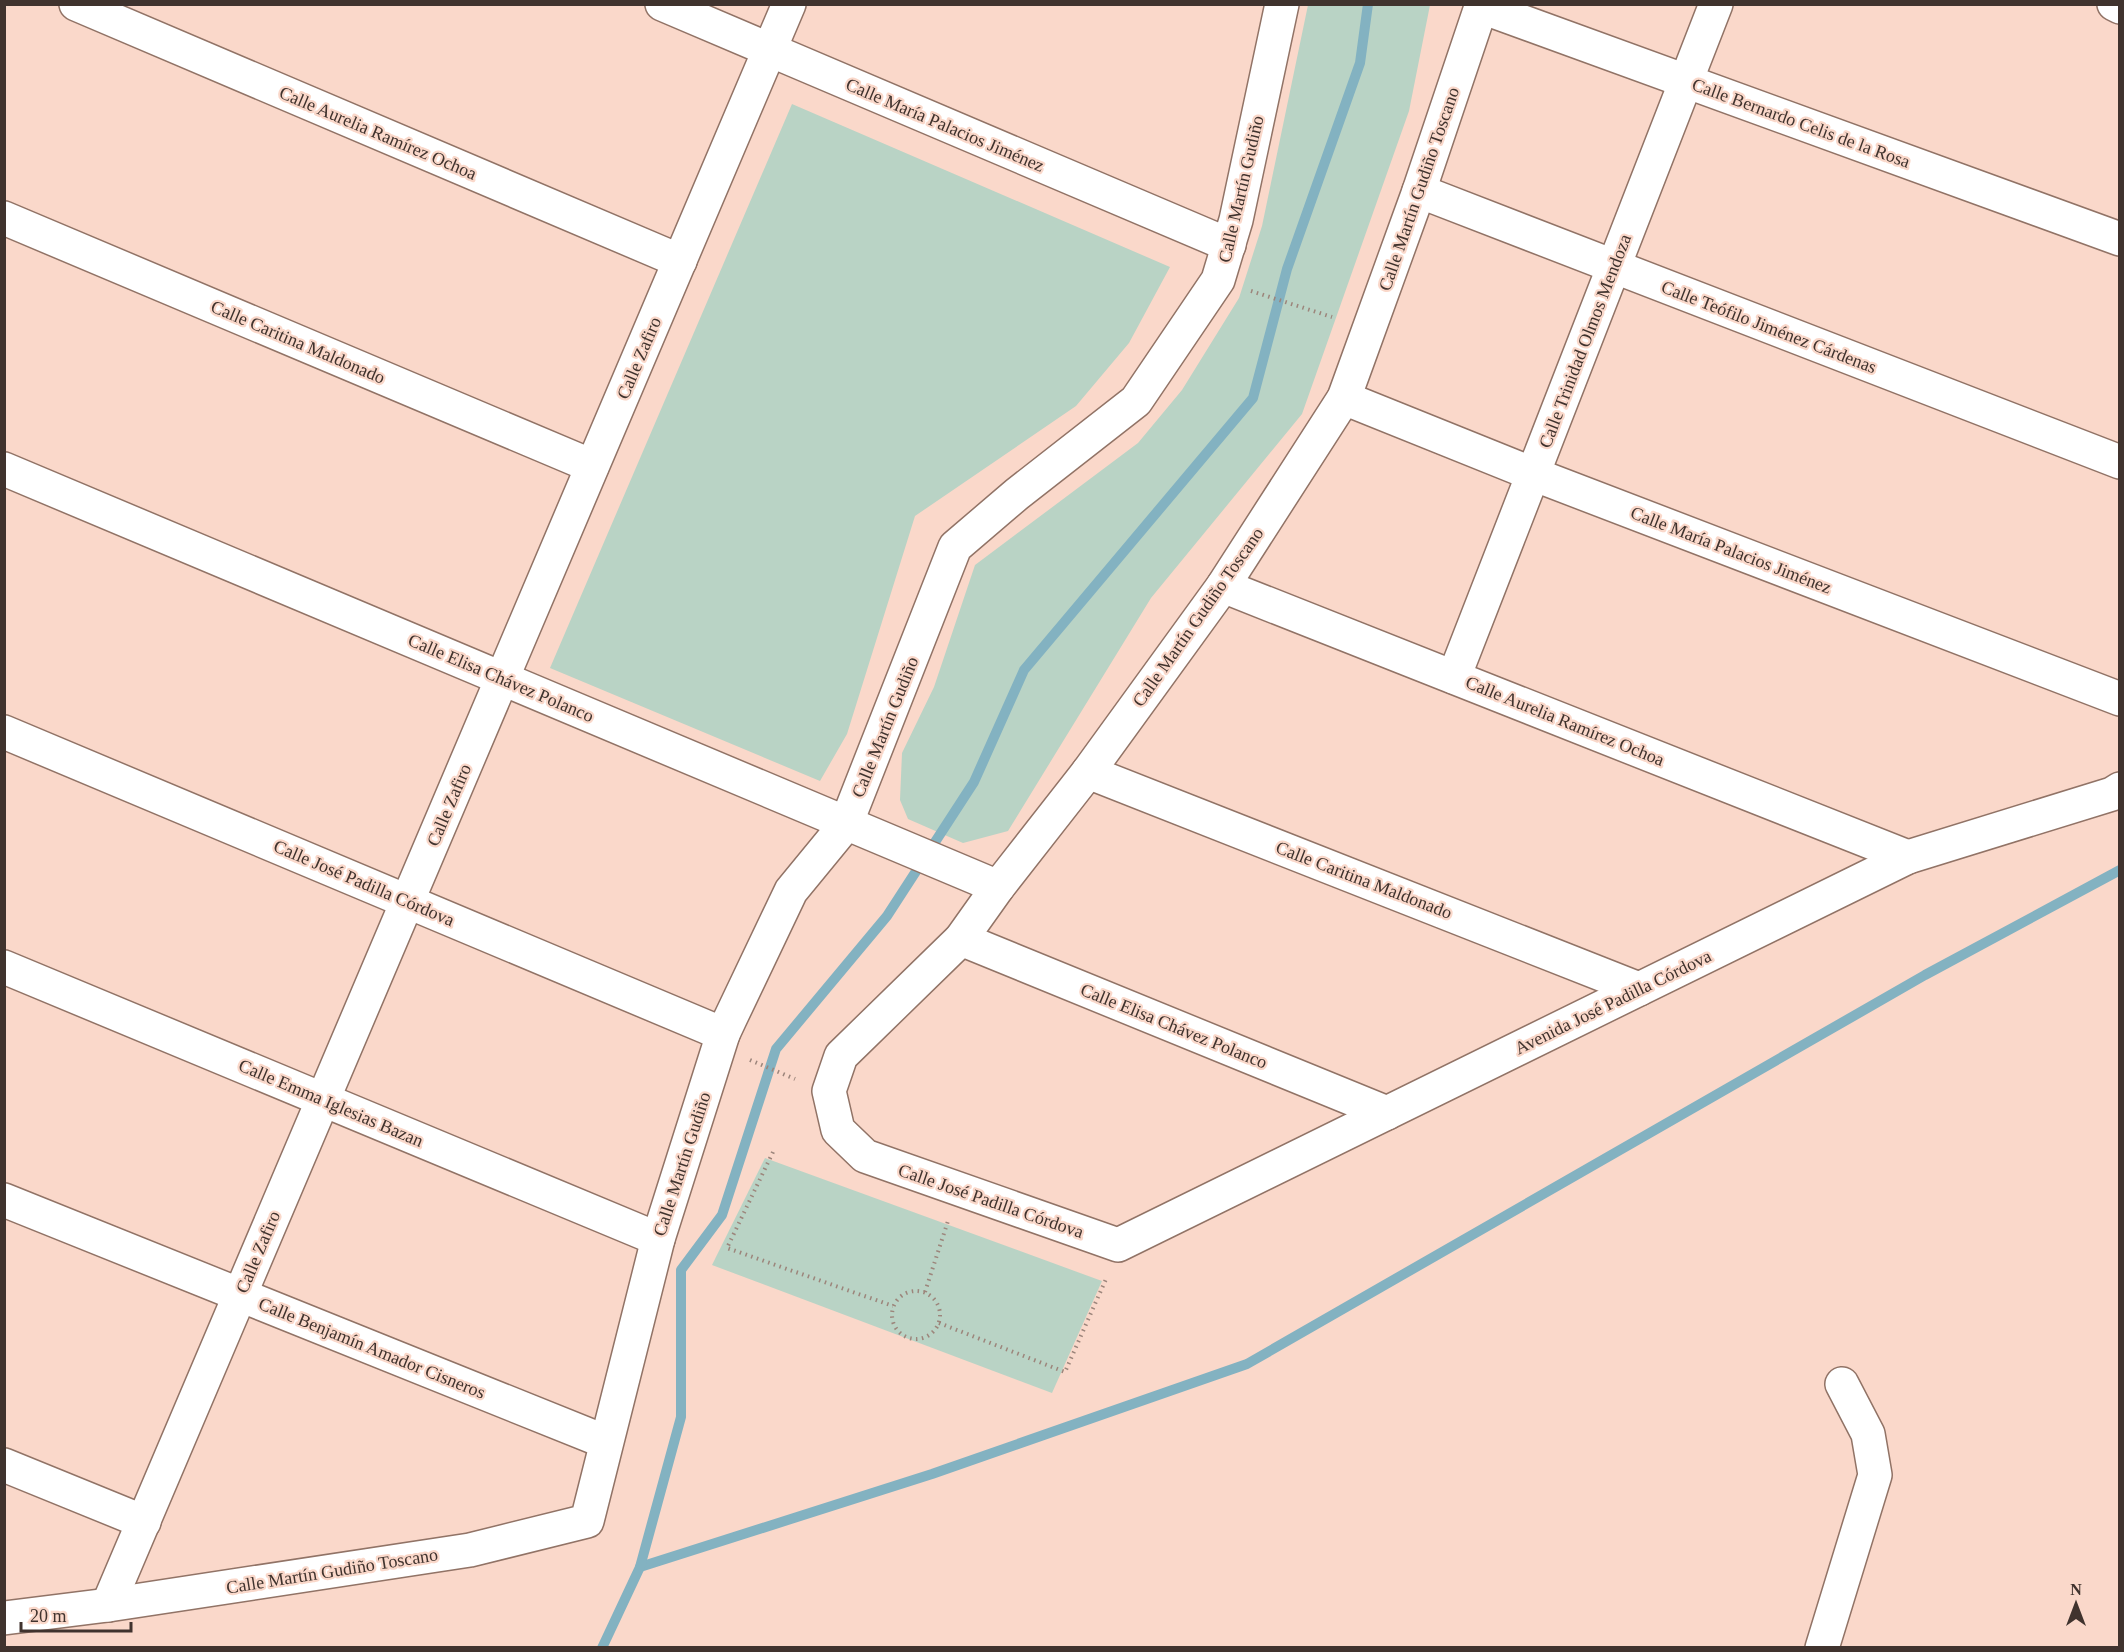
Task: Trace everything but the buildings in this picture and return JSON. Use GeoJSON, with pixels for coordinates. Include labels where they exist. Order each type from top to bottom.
{"type":"FeatureCollection","features":[{"type":"Feature","properties":{"kind":"street","name":"Calle Aurelia Ramírez Ochoa"},"geometry":{"type":"LineString","coordinates":[[76,4],[680,261]]}},
{"type":"Feature","properties":{"kind":"street","name":"Calle María Palacios Jiménez"},"geometry":{"type":"LineString","coordinates":[[662,4],[1229,245]]}},
{"type":"Feature","properties":{"kind":"street","name":"Calle Zafiro"},"geometry":{"type":"LineString","coordinates":[[108,1605],[789,4]]}},
{"type":"Feature","properties":{"kind":"street","name":"Calle Trinidad Olmos Mendoza"},"geometry":{"type":"LineString","coordinates":[[1454,677],[1716,4]]}},
{"type":"Feature","properties":{"kind":"street"},"geometry":{"type":"LineString","coordinates":[[2114,4],[2120,7]]}},
{"type":"Feature","properties":{"kind":"street","name":"Calle Martín Gudiño"},"geometry":{"type":"LineString","coordinates":[[586,1521],[657,1239],[723,1034],[791,891],[846,824],[956,547],[1017,494],[1136,401],[1218,280],[1229,245],[1281,5]]}},
{"type":"Feature","properties":{"kind":"street","name":"Calle Bernardo Celis de la Rosa"},"geometry":{"type":"LineString","coordinates":[[1482,6],[2120,239]]}},
{"type":"Feature","properties":{"kind":"street","name":"Calle Martín Gudiño Toscano"},"geometry":{"type":"LineString","coordinates":[[865,1156],[838,1130],[829,1091],[841,1056],[961,939],[998,886],[1088,772],[1223,586],[1344,398],[1419,191],[1482,6]]}},
{"type":"Feature","properties":{"kind":"street","name":"Calle Teófilo Jiménez Cárdenas"},"geometry":{"type":"LineString","coordinates":[[1419,191],[2120,462]]}},
{"type":"Feature","properties":{"kind":"street","name":"Calle Caritina Maldonado"},"geometry":{"type":"LineString","coordinates":[[4,218],[592,466]]}},
{"type":"Feature","properties":{"kind":"street","name":"Calle María Palacios Jiménez"},"geometry":{"type":"LineString","coordinates":[[1344,398],[1533,474],[2120,699]]}},
{"type":"Feature","properties":{"kind":"street","name":"Calle Elisa Chávez Polanco"},"geometry":{"type":"LineString","coordinates":[[4,470],[998,886]]}},
{"type":"Feature","properties":{"kind":"street","name":"Calle Aurelia Ramírez Ochoa"},"geometry":{"type":"LineString","coordinates":[[1223,586],[1908,857]]}},
{"type":"Feature","properties":{"kind":"street","name":"Calle José Padilla Córdova"},"geometry":{"type":"LineString","coordinates":[[4,732],[723,1034]]}},
{"type":"Feature","properties":{"kind":"street","name":"Calle Caritina Maldonado"},"geometry":{"type":"LineString","coordinates":[[1088,772],[1639,989]]}},
{"type":"Feature","properties":{"kind":"street","name":"Avenida José Padilla Córdova"},"geometry":{"type":"LineString","coordinates":[[1118,1245],[1908,857],[2112,794],[2120,789]]}},
{"type":"Feature","properties":{"kind":"street","name":"Calle Elisa Chávez Polanco"},"geometry":{"type":"LineString","coordinates":[[961,939],[1387,1113]]}},
{"type":"Feature","properties":{"kind":"street","name":"Calle Emma Iglesias Bazan"},"geometry":{"type":"LineString","coordinates":[[4,967],[657,1239]]}},
{"type":"Feature","properties":{"kind":"street","name":"Calle José Padilla Córdova"},"geometry":{"type":"LineString","coordinates":[[865,1156],[1118,1245]]}},
{"type":"Feature","properties":{"kind":"street","name":"Calle Benjamín Amador Cisneros"},"geometry":{"type":"LineString","coordinates":[[4,1200],[606,1442]]}},
{"type":"Feature","properties":{"kind":"street"},"geometry":{"type":"LineString","coordinates":[[1822,1647],[1875,1475],[1868,1434],[1842,1384]]}},
{"type":"Feature","properties":{"kind":"street"},"geometry":{"type":"LineString","coordinates":[[4,1465],[144,1522]]}},
{"type":"Feature","properties":{"kind":"street","name":"Calle Martín Gudiño Toscano"},"geometry":{"type":"LineString","coordinates":[[4,1618],[108,1605],[470,1550],[586,1521]]}},
{"type":"Feature","properties":{"kind":"path"},"geometry":{"type":"LineString","coordinates":[[1249,291],[1332,317]]}},
{"type":"Feature","properties":{"kind":"path"},"geometry":{"type":"LineString","coordinates":[[748,1059],[793,1078]]}},
{"type":"Feature","properties":{"kind":"path"},"geometry":{"type":"LineString","coordinates":[[773,1152],[727,1248],[892,1306]]}},
{"type":"Feature","properties":{"kind":"path"},"geometry":{"type":"LineString","coordinates":[[925,1292],[949,1219]]}},
{"type":"Feature","properties":{"kind":"path"},"geometry":{"type":"LineString","coordinates":[[939,1323],[1065,1372],[1106,1279]]}},
{"type":"Feature","properties":{"kind":"path"},"geometry":{"type":"LineString","coordinates":[[910,1291],[925,1292],[937,1302],[940,1310],[939,1323],[926,1337],[910,1338],[902,1335],[892,1322],[892,1306],[902,1294],[910,1291]]}},
{"type":"Feature","properties":{"kind":"green space"},"geometry":{"type":"Polygon","coordinates":[[[1308,5],[1430,5],[1409,111],[1302,414],[1151,598],[1008,831],[963,843],[908,819],[900,800],[902,753],[934,687],[975,565],[1138,443],[1182,390],[1239,298],[1262,226],[1308,5]]]}},
{"type":"Feature","properties":{"kind":"green space"},"geometry":{"type":"Polygon","coordinates":[[[792,104],[1170,267],[1129,343],[1076,406],[915,516],[847,734],[820,781],[550,668],[792,104]]]}},
{"type":"Feature","properties":{"kind":"green space"},"geometry":{"type":"Polygon","coordinates":[[[765,1158],[1102,1281],[1052,1393],[712,1265],[765,1158]]]}},
{"type":"Feature","properties":{"kind":"waterway"},"geometry":{"type":"LineString","coordinates":[[602,1648],[640,1567],[681,1417],[681,1270],[722,1215],[776,1049],[887,916],[974,782],[1024,670],[1253,398],[1287,269],[1360,63],[1368,4]]}},
{"type":"Feature","properties":{"kind":"waterway"},"geometry":{"type":"LineString","coordinates":[[640,1567],[932,1474],[1247,1364],[1925,975],[2120,870]]}}]}
